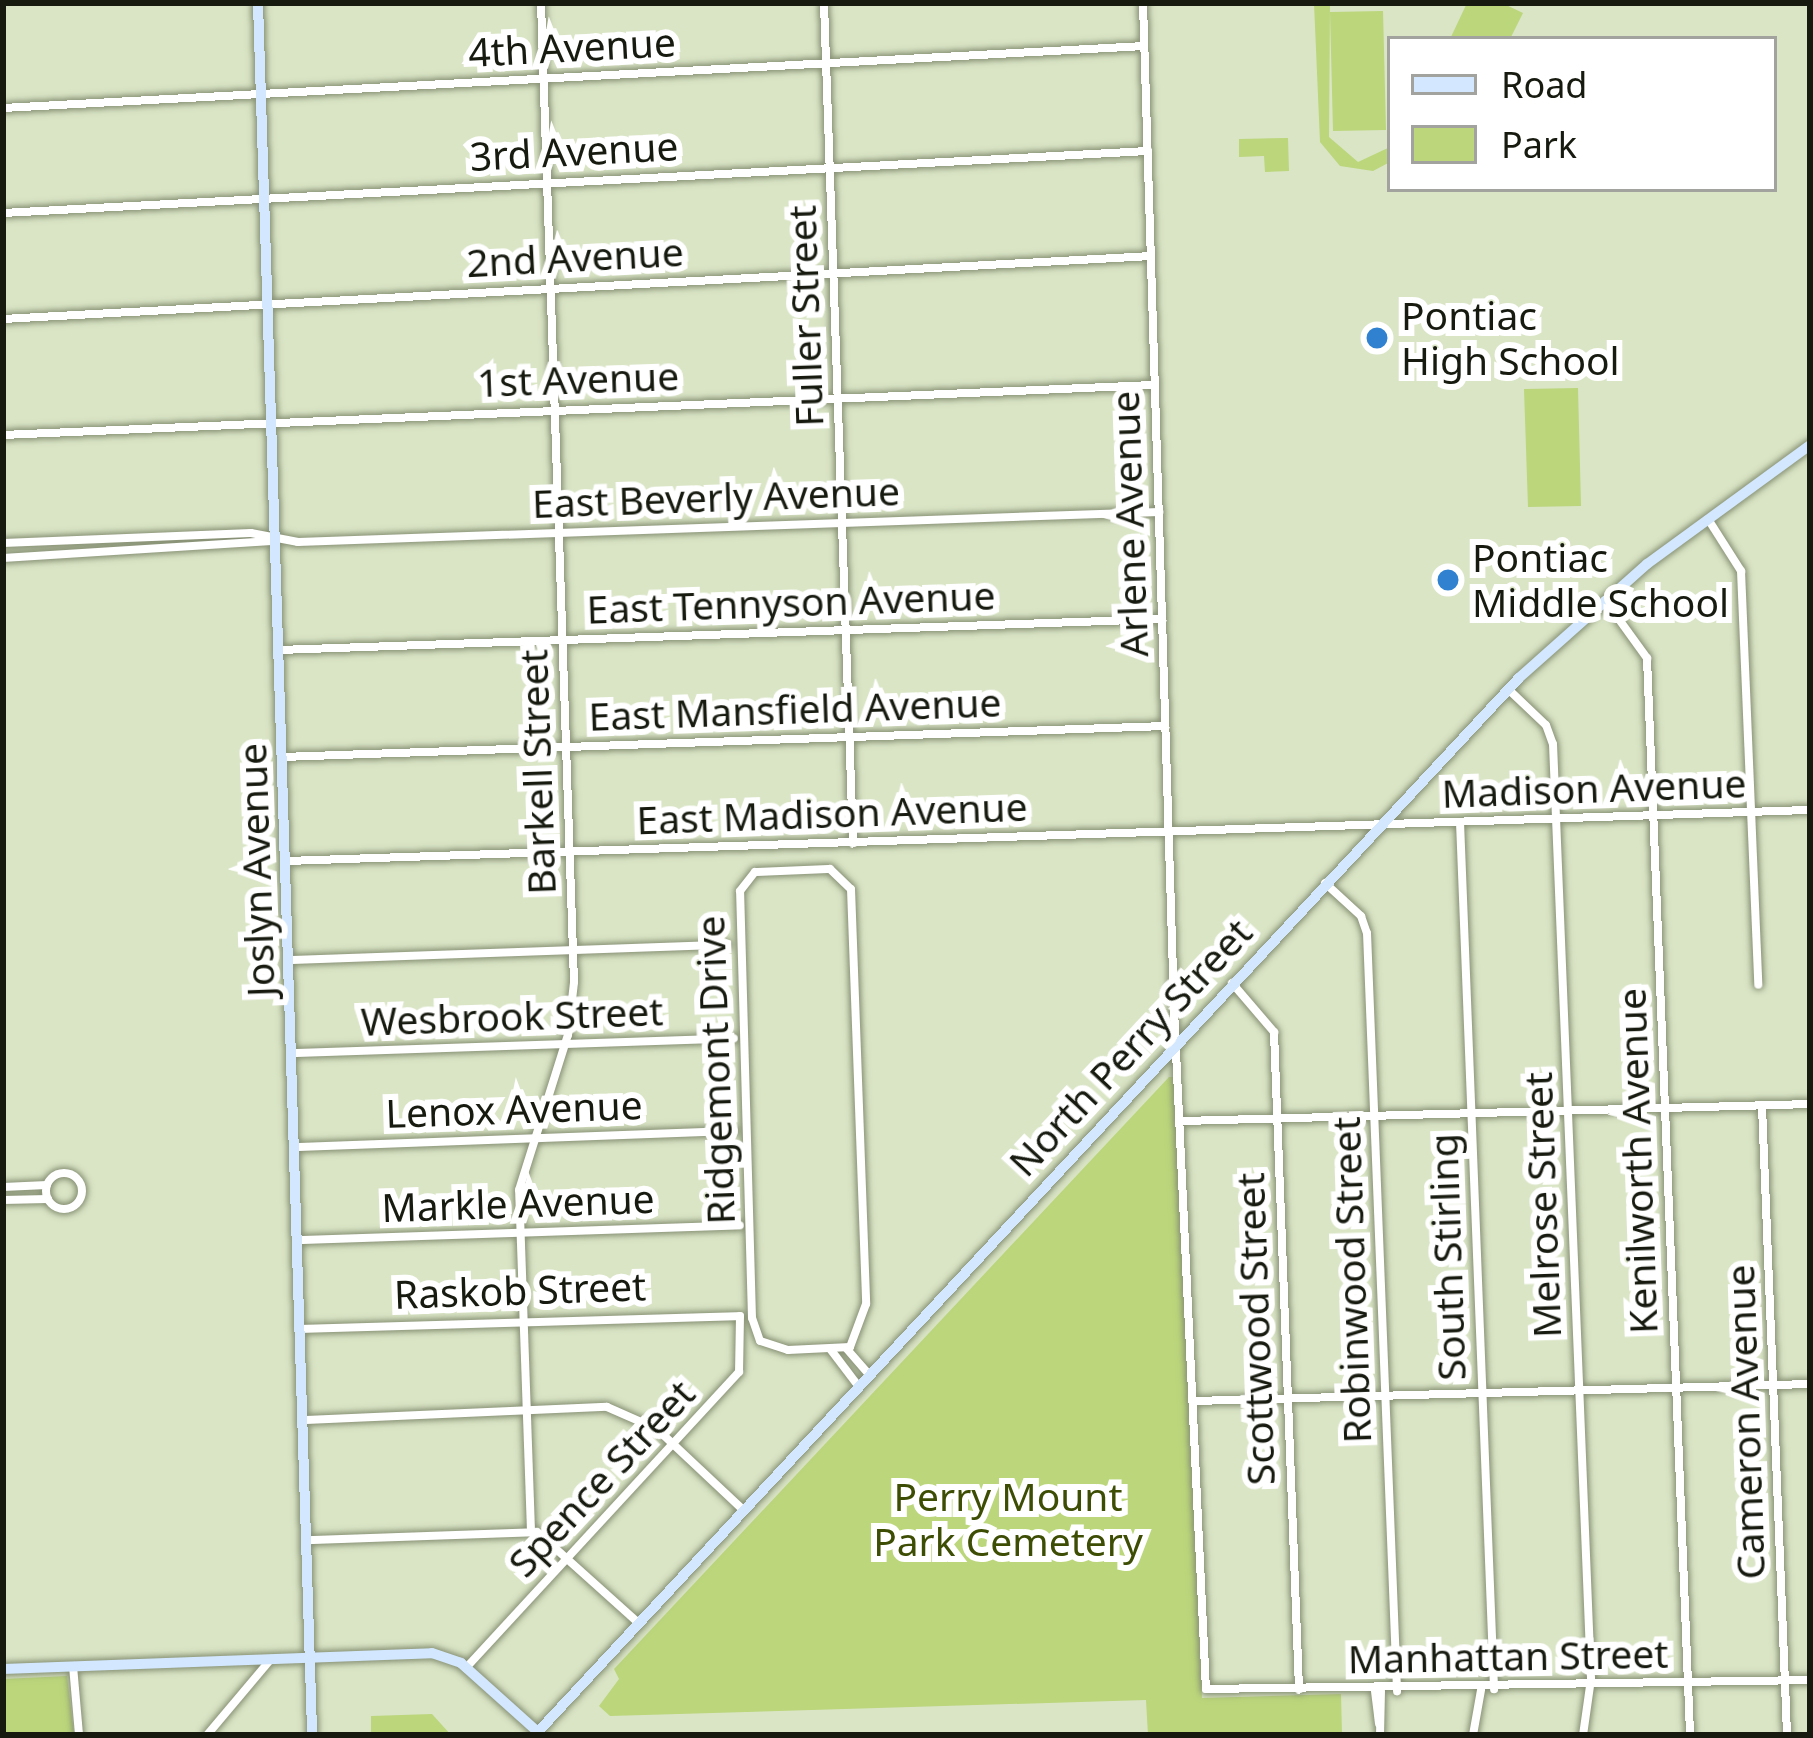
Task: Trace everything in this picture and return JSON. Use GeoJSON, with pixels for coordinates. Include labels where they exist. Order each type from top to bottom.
{"type":"FeatureCollection","features":[{"type":"Feature","properties":{"kind":"main road","name":"Joslyn Avenue"},"geometry":{"type":"LineString","coordinates":[[259,3],[276,422],[312,1735]]}},
{"type":"Feature","properties":{"kind":"main road","name":"North Perry Street"},"geometry":{"type":"LineString","coordinates":[[538,1734],[635,1620],[1508,689],[1604,599],[1708,519],[1807,452]]}},
{"type":"Feature","properties":{"kind":"main road"},"geometry":{"type":"LineString","coordinates":[[3,1669],[432,1652],[466,1668],[538,1734]]}},
{"type":"Feature","properties":{"kind":"street","name":"Barkell Street"},"geometry":{"type":"LineString","coordinates":[[531,1531],[520,1232],[530,1139],[565,1044],[573,950],[541,3]]}},
{"type":"Feature","properties":{"kind":"street","name":"Fuller Street"},"geometry":{"type":"LineString","coordinates":[[824,3],[853,843]]}},
{"type":"Feature","properties":{"kind":"street","name":"Arlene Avenue"},"geometry":{"type":"LineString","coordinates":[[1143,3],[1175,1043],[1183,1121],[1207,1690]]}},
{"type":"Feature","properties":{"kind":"street","name":"4th Avenue"},"geometry":{"type":"LineString","coordinates":[[3,108],[1144,46]]}},
{"type":"Feature","properties":{"kind":"street","name":"3rd Avenue"},"geometry":{"type":"LineString","coordinates":[[3,213],[1148,151]]}},
{"type":"Feature","properties":{"kind":"street","name":"2nd Avenue"},"geometry":{"type":"LineString","coordinates":[[3,319],[1151,256]]}},
{"type":"Feature","properties":{"kind":"street","name":"1st Avenue"},"geometry":{"type":"LineString","coordinates":[[3,435],[1155,385]]}},
{"type":"Feature","properties":{"kind":"street","name":"East Beverly Avenue"},"geometry":{"type":"LineString","coordinates":[[276,541],[1159,512]]}},
{"type":"Feature","properties":{"kind":"street"},"geometry":{"type":"LineString","coordinates":[[1708,519],[1740,566],[1758,985]]}},
{"type":"Feature","properties":{"kind":"street"},"geometry":{"type":"LineString","coordinates":[[3,543],[251,533],[276,541]]}},
{"type":"Feature","properties":{"kind":"street"},"geometry":{"type":"LineString","coordinates":[[3,558],[276,541]]}},
{"type":"Feature","properties":{"kind":"street","name":"Kenilworth Avenue"},"geometry":{"type":"LineString","coordinates":[[1604,599],[1647,656],[1690,1735]]}},
{"type":"Feature","properties":{"kind":"street","name":"East Tennyson Avenue"},"geometry":{"type":"LineString","coordinates":[[279,650],[1162,619]]}},
{"type":"Feature","properties":{"kind":"street","name":"Melrose Street"},"geometry":{"type":"LineString","coordinates":[[1508,689],[1552,735],[1580,1390],[1588,1686],[1583,1735]]}},
{"type":"Feature","properties":{"kind":"street","name":"East Mansfield Avenue"},"geometry":{"type":"LineString","coordinates":[[282,757],[1165,726]]}},
{"type":"Feature","properties":{"kind":"street","name":"Madison Avenue"},"geometry":{"type":"LineString","coordinates":[[1380,825],[1810,810]]}},
{"type":"Feature","properties":{"kind":"street","name":"South Stirling"},"geometry":{"type":"LineString","coordinates":[[1460,822],[1494,1689]]}},
{"type":"Feature","properties":{"kind":"street","name":"East Madison Avenue"},"geometry":{"type":"LineString","coordinates":[[286,861],[1380,825]]}},
{"type":"Feature","properties":{"kind":"street"},"geometry":{"type":"LineString","coordinates":[[801,844],[802,868],[830,869],[851,889],[866,1298],[862,1324],[846,1348],[867,1372]]}},
{"type":"Feature","properties":{"kind":"street","name":"Ridgemont Drive"},"geometry":{"type":"LineString","coordinates":[[802,868],[755,872],[740,891],[752,1318],[758,1338],[771,1346],[846,1348]]}},
{"type":"Feature","properties":{"kind":"street","name":"Robinwood Street"},"geometry":{"type":"LineString","coordinates":[[1325,884],[1367,929],[1397,1691]]}},
{"type":"Feature","properties":{"kind":"street"},"geometry":{"type":"LineString","coordinates":[[290,960],[728,945]]}},
{"type":"Feature","properties":{"kind":"street","name":"Scottwood Street"},"geometry":{"type":"LineString","coordinates":[[1232,982],[1273,1027],[1299,1690]]}},
{"type":"Feature","properties":{"kind":"street","name":"Wesbrook Street"},"geometry":{"type":"LineString","coordinates":[[293,1053],[734,1038]]}},
{"type":"Feature","properties":{"kind":"street"},"geometry":{"type":"LineString","coordinates":[[1183,1121],[1810,1104]]}},
{"type":"Feature","properties":{"kind":"street","name":"Cameron Avenue"},"geometry":{"type":"LineString","coordinates":[[1762,1106],[1787,1735]]}},
{"type":"Feature","properties":{"kind":"street","name":"Lenox Avenue"},"geometry":{"type":"LineString","coordinates":[[296,1147],[734,1131]]}},
{"type":"Feature","properties":{"kind":"street"},"geometry":{"type":"LineString","coordinates":[[3,1187],[47,1185],[68,1174],[82,1191],[68,1208],[48,1199],[3,1201]]}},
{"type":"Feature","properties":{"kind":"street"},"geometry":{"type":"LineString","coordinates":[[47,1185],[48,1199]]}},
{"type":"Feature","properties":{"kind":"street","name":"Markle Avenue"},"geometry":{"type":"LineString","coordinates":[[299,1240],[740,1225]]}},
{"type":"Feature","properties":{"kind":"street","name":"Raskob Street"},"geometry":{"type":"LineString","coordinates":[[303,1329],[739,1314]]}},
{"type":"Feature","properties":{"kind":"street","name":"Spence Street"},"geometry":{"type":"LineString","coordinates":[[466,1668],[741,1370],[739,1314]]}},
{"type":"Feature","properties":{"kind":"street"},"geometry":{"type":"LineString","coordinates":[[830,1349],[856,1383]]}},
{"type":"Feature","properties":{"kind":"street"},"geometry":{"type":"LineString","coordinates":[[1194,1401],[1810,1384]]}},
{"type":"Feature","properties":{"kind":"street"},"geometry":{"type":"LineString","coordinates":[[306,1420],[526,1408],[616,1409],[673,1444],[740,1507]]}},
{"type":"Feature","properties":{"kind":"street"},"geometry":{"type":"LineString","coordinates":[[310,1540],[531,1531],[635,1620]]}},
{"type":"Feature","properties":{"kind":"street"},"geometry":{"type":"LineString","coordinates":[[207,1735],[271,1658]]}},
{"type":"Feature","properties":{"kind":"street"},"geometry":{"type":"LineString","coordinates":[[73,1666],[79,1735]]}},
{"type":"Feature","properties":{"kind":"street","name":"Manhattan Street"},"geometry":{"type":"LineString","coordinates":[[1207,1690],[1397,1691],[1810,1680]]}},
{"type":"Feature","properties":{"kind":"street"},"geometry":{"type":"LineString","coordinates":[[1473,1735],[1481,1689]]}},
{"type":"Feature","properties":{"kind":"street"},"geometry":{"type":"LineString","coordinates":[[1378,1691],[1380,1730]]}},
{"type":"Feature","properties":{"kind":"green space"},"geometry":{"type":"Polygon","coordinates":[[[1314,3],[1330,3],[1329,137],[1358,162],[1387,148],[1387,164],[1373,171],[1340,166],[1320,142],[1314,3]]]}},
{"type":"Feature","properties":{"kind":"green space"},"geometry":{"type":"Polygon","coordinates":[[[1467,3],[1502,3],[1523,13],[1512,36],[1451,36],[1467,3]]]}},
{"type":"Feature","properties":{"kind":"green space"},"geometry":{"type":"Polygon","coordinates":[[[1383,11],[1386,130],[1333,131],[1330,12],[1383,11]]]}},
{"type":"Feature","properties":{"kind":"green space"},"geometry":{"type":"Polygon","coordinates":[[[1288,138],[1289,171],[1265,172],[1264,156],[1239,157],[1239,139],[1288,138]]]}},
{"type":"Feature","properties":{"kind":"green space"},"geometry":{"type":"Polygon","coordinates":[[[1578,388],[1581,506],[1528,507],[1524,389],[1578,388]]]}},
{"type":"Feature","properties":{"kind":"green space","name":"Perry Mount Park Cemetery"},"geometry":{"type":"Polygon","coordinates":[[[1169,1077],[1177,1077],[1202,1698],[1341,1694],[1342,1735],[1148,1735],[1146,1700],[610,1716],[599,1706],[619,1679],[614,1669],[1169,1077]]]}},
{"type":"Feature","properties":{"kind":"green space"},"geometry":{"type":"Polygon","coordinates":[[[67,1676],[74,1735],[3,1735],[3,1679],[67,1676]]]}},
{"type":"Feature","properties":{"kind":"green space"},"geometry":{"type":"Polygon","coordinates":[[[432,1714],[451,1735],[371,1735],[371,1716],[432,1714]]]}},
{"type":"Feature","properties":{"kind":"place","name":"Pontiac High School"},"geometry":{"type":"Point","coordinates":[1377,338]}},
{"type":"Feature","properties":{"kind":"place","name":"Pontiac Middle School"},"geometry":{"type":"Point","coordinates":[1448,580]}}]}
